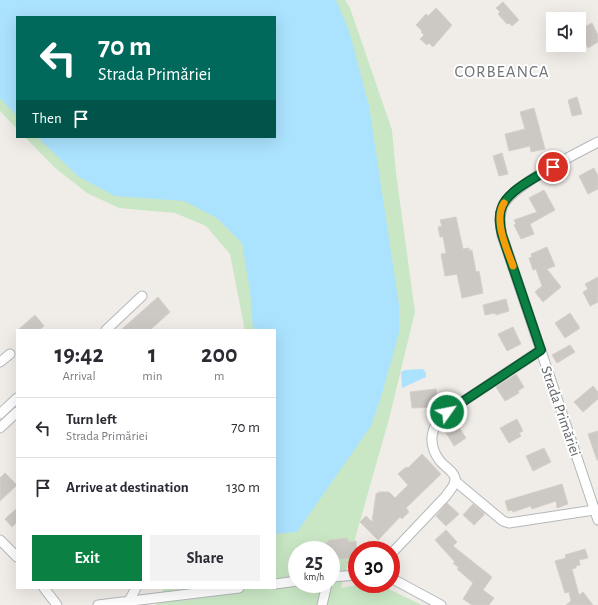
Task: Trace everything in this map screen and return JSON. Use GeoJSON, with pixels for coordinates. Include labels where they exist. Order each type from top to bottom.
{"type":"FeatureCollection","features":[{"type":"Feature","properties":{"kind":"street","name":"Strada Primăriei"},"geometry":{"type":"LineString","coordinates":[[598,142],[576,153],[530,181],[512,194],[502,207],[500,216],[502,235],[598,520]]}},
{"type":"Feature","properties":{"kind":"street"},"geometry":{"type":"LineString","coordinates":[[107,329],[142,296]]}},
{"type":"Feature","properties":{"kind":"street"},"geometry":{"type":"LineString","coordinates":[[400,545],[446,496],[455,481],[455,476],[439,460],[432,445],[432,436],[435,426],[442,416],[541,350]]}},
{"type":"Feature","properties":{"kind":"street"},"geometry":{"type":"LineString","coordinates":[[0,362],[10,354]]}},
{"type":"Feature","properties":{"kind":"street"},"geometry":{"type":"LineString","coordinates":[[0,414],[16,399]]}},
{"type":"Feature","properties":{"kind":"street"},"geometry":{"type":"LineString","coordinates":[[0,428],[16,413]]}},
{"type":"Feature","properties":{"kind":"street"},"geometry":{"type":"LineString","coordinates":[[455,481],[503,520],[509,523],[594,510]]}},
{"type":"Feature","properties":{"kind":"street"},"geometry":{"type":"LineString","coordinates":[[0,540],[16,556]]}},
{"type":"Feature","properties":{"kind":"street"},"geometry":{"type":"LineString","coordinates":[[276,584],[288,582]]}},
{"type":"Feature","properties":{"kind":"street"},"geometry":{"type":"LineString","coordinates":[[400,583],[441,605]]}},
{"type":"Feature","properties":{"kind":"street"},"geometry":{"type":"LineString","coordinates":[[45,589],[57,605]]}},
{"type":"Feature","properties":{"kind":"street"},"geometry":{"type":"LineString","coordinates":[[129,601],[135,589]]}},
{"type":"Feature","properties":{"kind":"street"},"geometry":{"type":"LineString","coordinates":[[98,605],[231,589]]}},
{"type":"Feature","properties":{"kind":"street"},"geometry":{"type":"LineString","coordinates":[[322,605],[325,593]]}},
{"type":"Feature","properties":{"kind":"green space"},"geometry":{"type":"Polygon","coordinates":[[[0,0],[345,0],[350,8],[392,130],[396,173],[415,312],[389,419],[354,541],[348,541],[348,563],[341,588],[348,587],[348,593],[397,593],[422,605],[156,605],[164,589],[276,589],[276,329],[244,329],[230,254],[206,226],[175,213],[119,208],[87,193],[54,167],[26,138],[276,138],[276,16],[16,16],[16,128],[0,111],[0,0]]]}},
{"type":"Feature","properties":{"kind":"water"},"geometry":{"type":"Polygon","coordinates":[[[0,0],[336,0],[349,31],[369,106],[399,305],[399,333],[381,397],[371,426],[297,532],[276,534],[276,329],[253,329],[250,291],[242,243],[217,218],[184,201],[115,196],[79,177],[38,138],[276,138],[276,16],[16,16],[16,115],[0,98],[0,0]]]}},
{"type":"Feature","properties":{"kind":"water"},"geometry":{"type":"Polygon","coordinates":[[[423,369],[426,373],[426,377],[402,388],[401,372],[405,370],[423,369]]]}},
{"type":"Feature","properties":{"kind":"building"},"geometry":{"type":"Polygon","coordinates":[[[503,2],[519,20],[512,26],[509,23],[507,24],[498,14],[500,12],[496,8],[503,2]]]}},
{"type":"Feature","properties":{"kind":"building"},"geometry":{"type":"Polygon","coordinates":[[[436,8],[452,25],[433,47],[429,43],[427,45],[420,39],[424,35],[416,25],[426,14],[428,16],[436,8]]]}},
{"type":"Feature","properties":{"kind":"building"},"geometry":{"type":"Polygon","coordinates":[[[592,23],[598,35],[598,42],[588,48],[586,44],[586,26],[592,23]]]}},
{"type":"Feature","properties":{"kind":"building"},"geometry":{"type":"Polygon","coordinates":[[[577,97],[582,114],[572,116],[568,100],[577,97]]]}},
{"type":"Feature","properties":{"kind":"building"},"geometry":{"type":"Polygon","coordinates":[[[534,108],[545,149],[531,152],[530,146],[509,151],[505,134],[525,129],[520,112],[534,108]]]}},
{"type":"Feature","properties":{"kind":"building"},"geometry":{"type":"Polygon","coordinates":[[[502,153],[508,174],[499,176],[493,156],[502,153]]]}},
{"type":"Feature","properties":{"kind":"building"},"geometry":{"type":"Polygon","coordinates":[[[594,168],[598,176],[598,189],[588,194],[579,176],[594,168]]]}},
{"type":"Feature","properties":{"kind":"building"},"geometry":{"type":"Polygon","coordinates":[[[544,190],[555,210],[530,224],[534,234],[521,239],[514,225],[516,224],[514,220],[537,212],[529,198],[544,190]]]}},
{"type":"Feature","properties":{"kind":"building"},"geometry":{"type":"Polygon","coordinates":[[[456,217],[463,249],[469,248],[469,251],[472,250],[476,272],[479,271],[483,293],[462,298],[457,274],[445,276],[441,254],[446,253],[443,237],[440,237],[438,227],[442,226],[440,220],[456,217]]]}},
{"type":"Feature","properties":{"kind":"building"},"geometry":{"type":"Polygon","coordinates":[[[547,247],[555,266],[547,269],[561,287],[543,302],[535,292],[542,286],[536,269],[533,270],[529,258],[532,257],[531,254],[547,247]]]}},
{"type":"Feature","properties":{"kind":"building"},"geometry":{"type":"Polygon","coordinates":[[[598,277],[598,302],[590,306],[583,292],[588,289],[585,284],[598,277]]]}},
{"type":"Feature","properties":{"kind":"building"},"geometry":{"type":"Polygon","coordinates":[[[158,297],[170,312],[151,329],[122,329],[158,297]]]}},
{"type":"Feature","properties":{"kind":"building"},"geometry":{"type":"Polygon","coordinates":[[[506,299],[509,311],[496,315],[495,313],[485,315],[483,305],[506,299]]]}},
{"type":"Feature","properties":{"kind":"building"},"geometry":{"type":"Polygon","coordinates":[[[570,313],[580,328],[565,338],[555,323],[570,313]]]}},
{"type":"Feature","properties":{"kind":"building"},"geometry":{"type":"Polygon","coordinates":[[[35,315],[44,326],[40,329],[19,329],[35,315]]]}},
{"type":"Feature","properties":{"kind":"building"},"geometry":{"type":"Polygon","coordinates":[[[513,327],[521,344],[507,351],[498,334],[513,327]]]}},
{"type":"Feature","properties":{"kind":"building"},"geometry":{"type":"Polygon","coordinates":[[[570,345],[575,352],[557,363],[552,355],[570,345]]]}},
{"type":"Feature","properties":{"kind":"building"},"geometry":{"type":"Polygon","coordinates":[[[516,374],[524,387],[518,391],[519,393],[505,401],[496,387],[516,374]]]}},
{"type":"Feature","properties":{"kind":"building"},"geometry":{"type":"Polygon","coordinates":[[[593,386],[598,392],[598,399],[583,412],[574,402],[593,386]]]}},
{"type":"Feature","properties":{"kind":"building"},"geometry":{"type":"Polygon","coordinates":[[[436,389],[436,407],[412,408],[410,392],[436,389]]]}},
{"type":"Feature","properties":{"kind":"building"},"geometry":{"type":"Polygon","coordinates":[[[517,419],[523,431],[519,433],[521,436],[509,443],[500,428],[517,419]]]}},
{"type":"Feature","properties":{"kind":"building"},"geometry":{"type":"Polygon","coordinates":[[[457,424],[466,438],[454,446],[445,431],[457,424]]]}},
{"type":"Feature","properties":{"kind":"building"},"geometry":{"type":"Polygon","coordinates":[[[598,431],[598,460],[597,460],[588,434],[598,431]]]}},
{"type":"Feature","properties":{"kind":"building"},"geometry":{"type":"Polygon","coordinates":[[[544,448],[551,462],[533,471],[526,456],[544,448]]]}},
{"type":"Feature","properties":{"kind":"building"},"geometry":{"type":"Polygon","coordinates":[[[422,454],[441,474],[406,508],[409,512],[402,519],[400,517],[378,540],[360,522],[366,516],[372,522],[376,494],[379,492],[389,492],[395,498],[408,485],[398,474],[406,467],[408,468],[422,454]]]}},
{"type":"Feature","properties":{"kind":"building"},"geometry":{"type":"Polygon","coordinates":[[[5,473],[16,484],[16,486],[0,501],[0,478],[5,473]]]}},
{"type":"Feature","properties":{"kind":"building"},"geometry":{"type":"Polygon","coordinates":[[[562,484],[568,504],[557,508],[556,501],[532,509],[531,506],[513,512],[512,510],[508,511],[505,501],[562,484]]]}},
{"type":"Feature","properties":{"kind":"building"},"geometry":{"type":"Polygon","coordinates":[[[447,503],[459,514],[446,526],[436,516],[447,503]]]}},
{"type":"Feature","properties":{"kind":"building"},"geometry":{"type":"Polygon","coordinates":[[[473,504],[484,513],[484,515],[474,525],[463,515],[473,504]]]}},
{"type":"Feature","properties":{"kind":"building"},"geometry":{"type":"Polygon","coordinates":[[[16,509],[16,523],[12,527],[5,519],[16,509]]]}},
{"type":"Feature","properties":{"kind":"building"},"geometry":{"type":"Polygon","coordinates":[[[446,530],[457,542],[453,546],[492,577],[483,590],[494,598],[489,605],[472,605],[463,599],[473,583],[457,569],[459,568],[453,563],[455,562],[435,540],[446,530]]]}},
{"type":"Feature","properties":{"kind":"building"},"geometry":{"type":"Polygon","coordinates":[[[347,538],[348,541],[348,558],[340,559],[340,541],[329,541],[347,538]]]}},
{"type":"Feature","properties":{"kind":"building"},"geometry":{"type":"Polygon","coordinates":[[[585,549],[588,558],[579,560],[580,565],[572,569],[579,595],[583,592],[593,605],[566,605],[571,601],[569,592],[565,593],[555,561],[566,558],[565,555],[585,549]]]}},
{"type":"Feature","properties":{"kind":"slow traffic"},"geometry":{"type":"LineString","coordinates":[[504,203],[500,216],[500,226],[513,266]]}},
{"type":"Feature","properties":{"kind":"district","name":"CORBEANCA"},"geometry":{"type":"Point","coordinates":[502,71]}},
{"type":"Feature","properties":{"kind":"route"},"geometry":{"type":"LineString","coordinates":[[447,412],[541,350],[502,235],[500,216],[502,207],[512,194],[553,167]]}}]}
